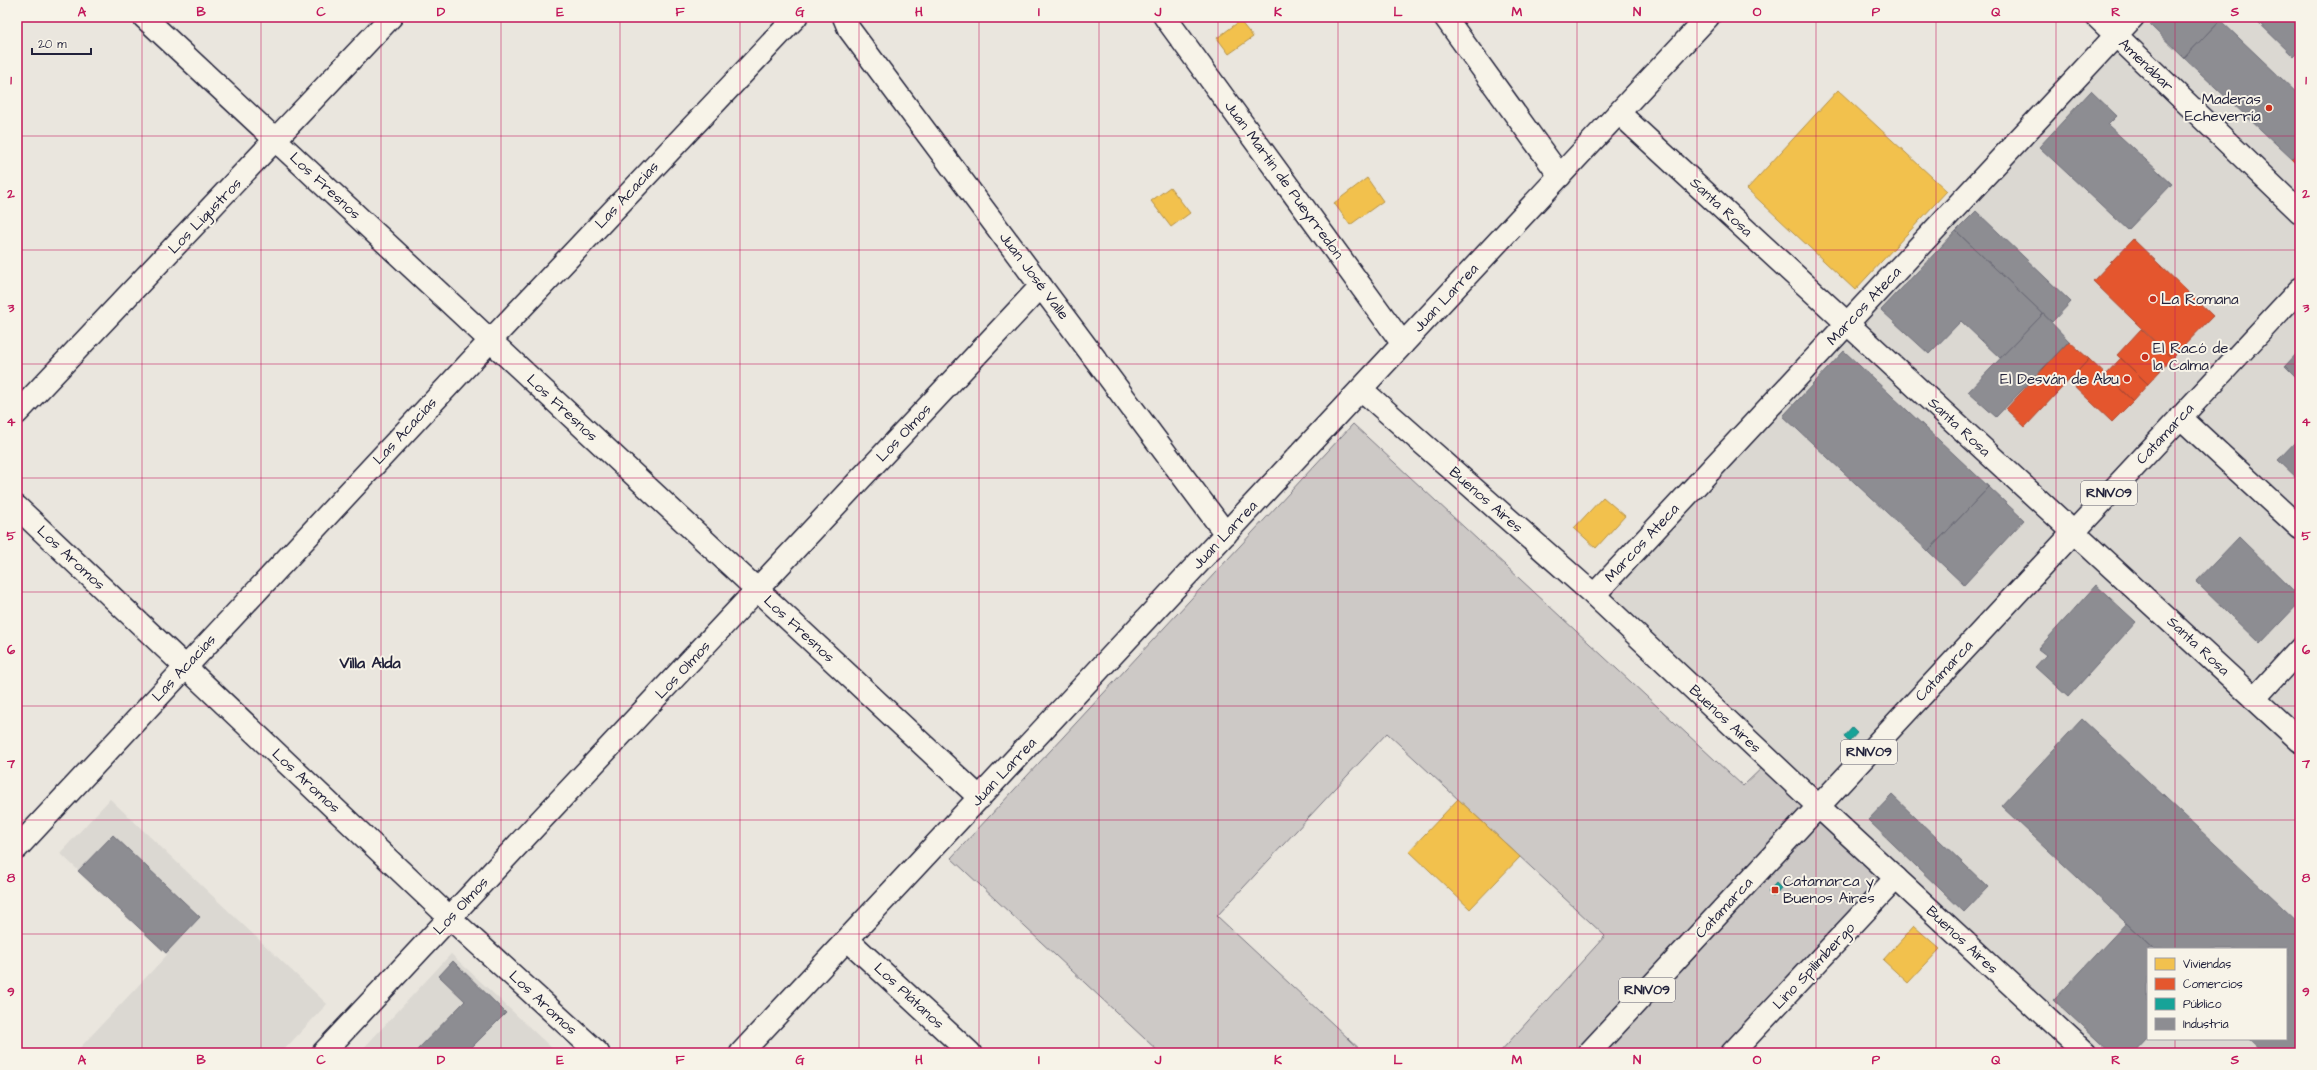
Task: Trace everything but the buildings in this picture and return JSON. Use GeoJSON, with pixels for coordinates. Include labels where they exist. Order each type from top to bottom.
{"type":"FeatureCollection","features":[{"type":"Feature","properties":{"kind":"street","name":"Los Fresnos"},"geometry":{"type":"LineString","coordinates":[[144,17],[980,798]]}},
{"type":"Feature","properties":{"kind":"street","name":"Los Ligustros"},"geometry":{"type":"LineString","coordinates":[[17,413],[392,17]]}},
{"type":"Feature","properties":{"kind":"street","name":"Las Acacias"},"geometry":{"type":"LineString","coordinates":[[17,848],[185,666],[796,17]]}},
{"type":"Feature","properties":{"kind":"street","name":"Juan José Valle"},"geometry":{"type":"LineString","coordinates":[[844,17],[849,29],[1226,534]]}},
{"type":"Feature","properties":{"kind":"street","name":"Juan Martin de Pueyrredon"},"geometry":{"type":"LineString","coordinates":[[1165,17],[1403,344]]}},
{"type":"Feature","properties":{"kind":"street"},"geometry":{"type":"LineString","coordinates":[[1445,17],[1560,176]]}},
{"type":"Feature","properties":{"kind":"street","name":"Juan Larrea"},"geometry":{"type":"LineString","coordinates":[[741,1053],[1708,17]]}},
{"type":"Feature","properties":{"kind":"street","name":"Amenábar"},"geometry":{"type":"LineString","coordinates":[[2097,17],[2300,212]]}},
{"type":"Feature","properties":{"kind":"street","name":"Marcos Ateca"},"geometry":{"type":"LineString","coordinates":[[1594,595],[2133,17]]}},
{"type":"Feature","properties":{"kind":"street","name":"Santa Rosa"},"geometry":{"type":"LineString","coordinates":[[1619,112],[2300,741]]}},
{"type":"Feature","properties":{"kind":"street","name":"Los Olmos"},"geometry":{"type":"LineString","coordinates":[[323,1053],[1041,286]]}},
{"type":"Feature","properties":{"kind":"street","name":"Catamarca"},"geometry":{"type":"LineString","coordinates":[[1589,1053],[2300,289]]}},
{"type":"Feature","properties":{"kind":"street","name":"Buenos Aires"},"geometry":{"type":"LineString","coordinates":[[1361,389],[1594,595],[1818,806],[2085,1053]]}},
{"type":"Feature","properties":{"kind":"street"},"geometry":{"type":"LineString","coordinates":[[2180,417],[2300,528]]}},
{"type":"Feature","properties":{"kind":"street","name":"Los Aromos"},"geometry":{"type":"LineString","coordinates":[[17,507],[450,918],[598,1053]]}},
{"type":"Feature","properties":{"kind":"street"},"geometry":{"type":"LineString","coordinates":[[2254,699],[2300,650]]}},
{"type":"Feature","properties":{"kind":"street","name":"Lino Spilimbergo"},"geometry":{"type":"LineString","coordinates":[[1732,1053],[1896,878]]}},
{"type":"Feature","properties":{"kind":"street","name":"Los Plátanos"},"geometry":{"type":"LineString","coordinates":[[848,940],[970,1053]]}},
{"type":"Feature","properties":{"kind":"shaded area"},"geometry":{"type":"Polygon","coordinates":[[[2133,17],[2300,17],[2300,1053],[2085,1053],[1594,595],[2133,17]]]}},
{"type":"Feature","properties":{"kind":"shaded area"},"geometry":{"type":"Polygon","coordinates":[[[1353,424],[1743,786],[1769,761],[1896,878],[1732,1053],[1499,1053],[1605,936],[1387,733],[1217,916],[1364,1053],[1160,1053],[951,858],[1353,424]]]}},
{"type":"Feature","properties":{"kind":"shaded area"},"geometry":{"type":"Polygon","coordinates":[[[110,799],[327,1004],[281,1053],[75,1053],[167,955],[60,853],[110,799]]]}},
{"type":"Feature","properties":{"kind":"shaded area"},"geometry":{"type":"Polygon","coordinates":[[[451,954],[557,1053],[359,1053],[451,954]]]}},
{"type":"Feature","properties":{"kind":"place","name":"Maderas Echeverría"},"geometry":{"type":"Point","coordinates":[2269,108]}},
{"type":"Feature","properties":{"kind":"place","name":"La Romana"},"geometry":{"type":"Point","coordinates":[2153,299]}},
{"type":"Feature","properties":{"kind":"place","name":"El Racó de la Calma"},"geometry":{"type":"Point","coordinates":[2145,357]}},
{"type":"Feature","properties":{"kind":"place","name":"El Desván de Abu"},"geometry":{"type":"Point","coordinates":[2127,379]}},
{"type":"Feature","properties":{"kind":"place","name":"Catamarca y Buenos Aires"},"geometry":{"type":"Point","coordinates":[1775,890]}},
{"type":"Feature","properties":{"kind":"district","name":"Villa Alda"},"geometry":{"type":"Point","coordinates":[370,663]}}]}
